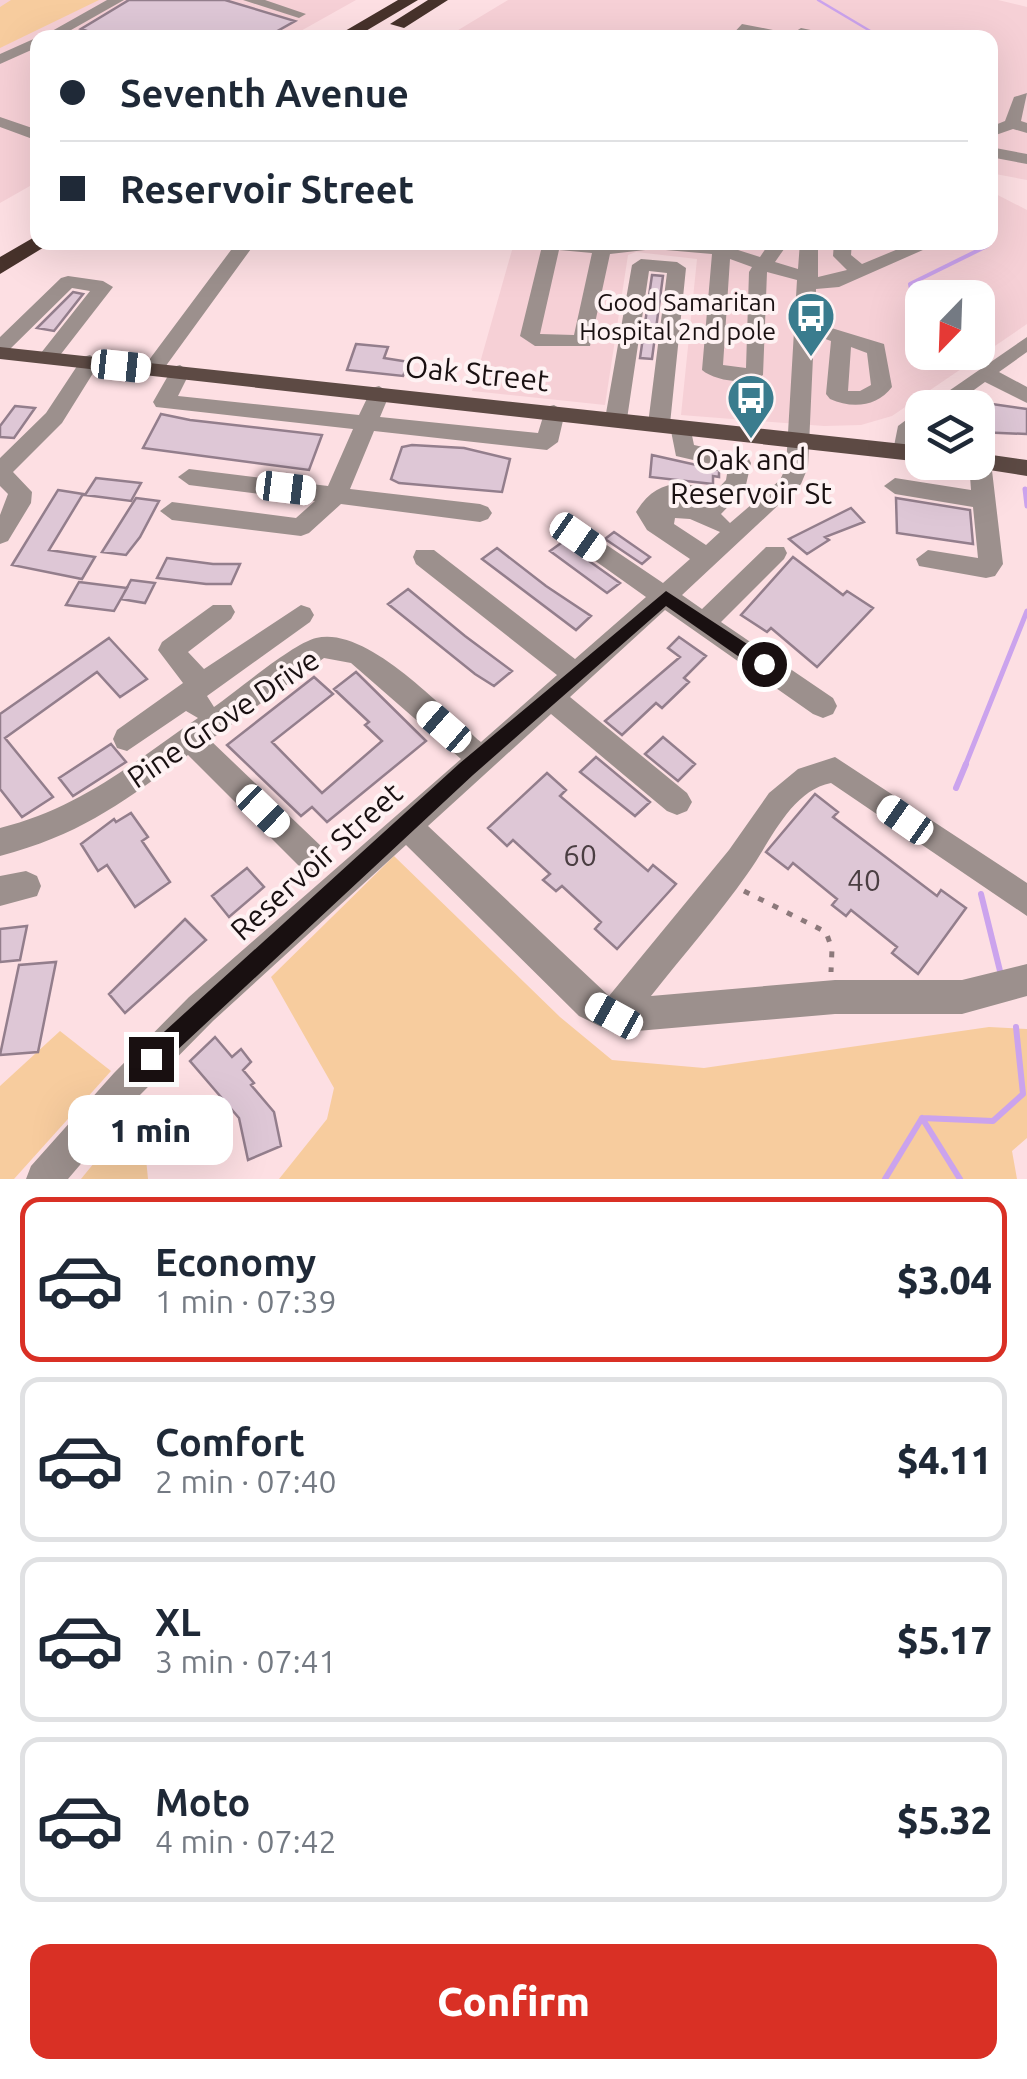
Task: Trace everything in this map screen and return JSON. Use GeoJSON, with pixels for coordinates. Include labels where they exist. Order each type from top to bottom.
{"type":"FeatureCollection","features":[{"type":"Feature","properties":{"kind":"highway"},"geometry":{"type":"LineString","coordinates":[[355,30],[402,0]]}},
{"type":"Feature","properties":{"kind":"highway"},"geometry":{"type":"LineString","coordinates":[[378,17],[440,0]]}},
{"type":"Feature","properties":{"kind":"highway"},"geometry":{"type":"LineString","coordinates":[[384,30],[416,6],[452,0]]}},
{"type":"Feature","properties":{"kind":"highway"},"geometry":{"type":"LineString","coordinates":[[0,246],[30,225]]}},
{"type":"Feature","properties":{"kind":"highway"},"geometry":{"type":"LineString","coordinates":[[0,267],[30,246]]}},
{"type":"Feature","properties":{"kind":"main road","name":"Oak Street"},"geometry":{"type":"LineString","coordinates":[[0,350],[905,452]]}},
{"type":"Feature","properties":{"kind":"main road"},"geometry":{"type":"LineString","coordinates":[[995,464],[1027,468]]}},
{"type":"Feature","properties":{"kind":"street"},"geometry":{"type":"LineString","coordinates":[[60,30],[116,0]]}},
{"type":"Feature","properties":{"kind":"street"},"geometry":{"type":"LineString","coordinates":[[250,0],[299,14]]}},
{"type":"Feature","properties":{"kind":"street"},"geometry":{"type":"LineString","coordinates":[[284,0],[314,4]]}},
{"type":"Feature","properties":{"kind":"street"},"geometry":{"type":"LineString","coordinates":[[0,60],[30,45]]}},
{"type":"Feature","properties":{"kind":"street"},"geometry":{"type":"LineString","coordinates":[[1019,126],[1019,100],[1027,98]]}},
{"type":"Feature","properties":{"kind":"street"},"geometry":{"type":"LineString","coordinates":[[0,122],[30,133]]}},
{"type":"Feature","properties":{"kind":"street"},"geometry":{"type":"LineString","coordinates":[[998,154],[1027,159]]}},
{"type":"Feature","properties":{"kind":"street"},"geometry":{"type":"LineString","coordinates":[[153,369],[242,250]]}},
{"type":"Feature","properties":{"kind":"street"},"geometry":{"type":"LineString","coordinates":[[546,250],[530,336],[535,340],[583,342],[602,250]]}},
{"type":"Feature","properties":{"kind":"street"},"geometry":{"type":"LineString","coordinates":[[773,250],[764,264],[758,272],[754,374],[716,372],[711,366],[721,250],[764,264],[809,281],[832,283],[911,250]]}},
{"type":"Feature","properties":{"kind":"street","name":"Reservoir Street"},"geometry":{"type":"LineString","coordinates":[[44,1179],[126,1085],[201,1008],[794,480],[809,250]]}},
{"type":"Feature","properties":{"kind":"street"},"geometry":{"type":"LineString","coordinates":[[842,250],[842,256],[857,270]]}},
{"type":"Feature","properties":{"kind":"street"},"geometry":{"type":"LineString","coordinates":[[616,419],[641,264],[678,268],[670,425],[682,450],[740,463],[737,483],[710,509]]}},
{"type":"Feature","properties":{"kind":"street"},"geometry":{"type":"LineString","coordinates":[[0,350],[68,282],[104,287],[47,358]]}},
{"type":"Feature","properties":{"kind":"street"},"geometry":{"type":"LineString","coordinates":[[805,326],[842,339]]}},
{"type":"Feature","properties":{"kind":"street"},"geometry":{"type":"LineString","coordinates":[[962,390],[1027,344]]}},
{"type":"Feature","properties":{"kind":"street"},"geometry":{"type":"LineString","coordinates":[[0,536],[20,503],[20,492],[0,472],[54,418],[90,362]]}},
{"type":"Feature","properties":{"kind":"street"},"geometry":{"type":"LineString","coordinates":[[180,372],[164,402],[547,442],[554,412]]}},
{"type":"Feature","properties":{"kind":"street"},"geometry":{"type":"LineString","coordinates":[[986,374],[1027,396]]}},
{"type":"Feature","properties":{"kind":"street"},"geometry":{"type":"LineString","coordinates":[[172,511],[301,527],[336,496],[379,393]]}},
{"type":"Feature","properties":{"kind":"street"},"geometry":{"type":"LineString","coordinates":[[189,477],[480,513]]}},
{"type":"Feature","properties":{"kind":"street"},"geometry":{"type":"LineString","coordinates":[[928,559],[986,568],[991,564],[982,480]]}},
{"type":"Feature","properties":{"kind":"street"},"geometry":{"type":"LineString","coordinates":[[894,486],[985,500]]}},
{"type":"Feature","properties":{"kind":"street"},"geometry":{"type":"LineString","coordinates":[[709,559],[660,528],[648,512],[668,490],[692,492],[735,535]]}},
{"type":"Feature","properties":{"kind":"street"},"geometry":{"type":"LineString","coordinates":[[578,537],[823,706]]}},
{"type":"Feature","properties":{"kind":"street"},"geometry":{"type":"LineString","coordinates":[[704,623],[775,552]]}},
{"type":"Feature","properties":{"kind":"street"},"geometry":{"type":"LineString","coordinates":[[425,557],[576,675]]}},
{"type":"Feature","properties":{"kind":"street"},"geometry":{"type":"LineString","coordinates":[[215,721],[171,650],[222,612]]}},
{"type":"Feature","properties":{"kind":"street"},"geometry":{"type":"LineString","coordinates":[[127,738],[301,615]]}},
{"type":"Feature","properties":{"kind":"street","name":"Pine Grove Drive"},"geometry":{"type":"LineString","coordinates":[[0,842],[50,829],[92,807],[310,652],[338,648],[360,655],[480,758]]}},
{"type":"Feature","properties":{"kind":"street"},"geometry":{"type":"LineString","coordinates":[[550,697],[676,802]]}},
{"type":"Feature","properties":{"kind":"street"},"geometry":{"type":"LineString","coordinates":[[190,739],[312,858]]}},
{"type":"Feature","properties":{"kind":"street"},"geometry":{"type":"LineString","coordinates":[[614,1016],[727,876],[748,841],[803,779],[826,768],[835,770],[1027,902]]}},
{"type":"Feature","properties":{"kind":"street"},"geometry":{"type":"LineString","coordinates":[[405,824],[591,1004],[614,1016],[835,996],[962,997],[1027,980]]}},
{"type":"Feature","properties":{"kind":"path"},"geometry":{"type":"LineString","coordinates":[[727,876],[769,910],[796,916],[826,932],[835,996]]}},
{"type":"Feature","properties":{"kind":"shaded area"},"geometry":{"type":"Polygon","coordinates":[[[0,0],[356,0],[302,30],[30,30],[30,186],[0,203],[0,0]]]}},
{"type":"Feature","properties":{"kind":"shaded area"},"geometry":{"type":"Polygon","coordinates":[[[11,0],[99,0],[30,30],[0,48],[0,7],[11,0]]]}},
{"type":"Feature","properties":{"kind":"shaded area"},"geometry":{"type":"Polygon","coordinates":[[[508,0],[998,0],[1027,7],[1027,180],[998,175],[998,30],[458,30],[508,0]]]}},
{"type":"Feature","properties":{"kind":"shaded area"},"geometry":{"type":"Polygon","coordinates":[[[998,195],[1027,210],[1027,324],[995,346],[995,280],[905,280],[905,370],[960,370],[930,390],[905,390],[905,407],[892,416],[861,425],[824,426],[681,415],[697,259],[636,252],[628,255],[605,405],[472,391],[512,250],[998,250],[998,195]]]}},
{"type":"Feature","properties":{"kind":"shaded area"},"geometry":{"type":"Polygon","coordinates":[[[394,856],[560,1017],[612,1060],[704,1068],[989,1027],[1027,1029],[1027,1138],[1012,1151],[1017,1179],[279,1179],[327,1119],[334,1088],[271,977],[394,856]]]}},
{"type":"Feature","properties":{"kind":"shaded area"},"geometry":{"type":"Polygon","coordinates":[[[60,1031],[111,1071],[14,1179],[0,1179],[0,1086],[60,1031]]]}},
{"type":"Feature","properties":{"kind":"shaded area"},"geometry":{"type":"Polygon","coordinates":[[[134,1114],[144,1138],[148,1179],[81,1179],[134,1114]]]}},
{"type":"Feature","properties":{"kind":"building"},"geometry":{"type":"Polygon","coordinates":[[[129,0],[225,0],[295,21],[279,30],[81,29],[129,0]]]}},
{"type":"Feature","properties":{"kind":"building"},"geometry":{"type":"Polygon","coordinates":[[[652,275],[663,276],[652,359],[640,358],[652,275]]]}},
{"type":"Feature","properties":{"kind":"building"},"geometry":{"type":"Polygon","coordinates":[[[73,292],[83,294],[54,331],[37,328],[73,292]]]}},
{"type":"Feature","properties":{"kind":"building"},"geometry":{"type":"Polygon","coordinates":[[[356,344],[388,347],[384,358],[409,362],[403,376],[347,370],[356,344]]]}},
{"type":"Feature","properties":{"kind":"building"},"geometry":{"type":"Polygon","coordinates":[[[995,404],[1027,409],[1027,434],[995,433],[995,404]]]}},
{"type":"Feature","properties":{"kind":"building"},"geometry":{"type":"Polygon","coordinates":[[[15,406],[35,408],[14,438],[0,437],[0,426],[15,406]]]}},
{"type":"Feature","properties":{"kind":"building"},"geometry":{"type":"Polygon","coordinates":[[[161,414],[322,435],[309,470],[143,448],[161,414]]]}},
{"type":"Feature","properties":{"kind":"building"},"geometry":{"type":"Polygon","coordinates":[[[402,447],[464,448],[510,459],[502,492],[399,483],[391,479],[402,447]]]}},
{"type":"Feature","properties":{"kind":"building"},"geometry":{"type":"Polygon","coordinates":[[[652,455],[719,470],[719,477],[713,476],[713,484],[650,477],[652,455]]]}},
{"type":"Feature","properties":{"kind":"building"},"geometry":{"type":"Polygon","coordinates":[[[96,478],[141,483],[131,501],[85,495],[96,478]]]}},
{"type":"Feature","properties":{"kind":"building"},"geometry":{"type":"Polygon","coordinates":[[[58,490],[83,494],[49,550],[95,557],[82,579],[12,565],[58,490]]]}},
{"type":"Feature","properties":{"kind":"building"},"geometry":{"type":"Polygon","coordinates":[[[136,498],[159,501],[140,537],[126,555],[102,552],[136,498]]]}},
{"type":"Feature","properties":{"kind":"building"},"geometry":{"type":"Polygon","coordinates":[[[896,498],[970,510],[973,544],[897,533],[896,498]]]}},
{"type":"Feature","properties":{"kind":"building"},"geometry":{"type":"Polygon","coordinates":[[[851,508],[864,522],[825,537],[829,540],[807,554],[789,539],[851,508]]]}},
{"type":"Feature","properties":{"kind":"building"},"geometry":{"type":"Polygon","coordinates":[[[614,532],[650,557],[642,564],[605,539],[614,532]]]}},
{"type":"Feature","properties":{"kind":"building"},"geometry":{"type":"Polygon","coordinates":[[[564,541],[620,583],[607,593],[550,551],[564,541]]]}},
{"type":"Feature","properties":{"kind":"building"},"geometry":{"type":"Polygon","coordinates":[[[497,548],[591,616],[576,630],[482,559],[497,548]]]}},
{"type":"Feature","properties":{"kind":"building"},"geometry":{"type":"Polygon","coordinates":[[[793,557],[843,595],[847,591],[873,608],[817,667],[771,628],[767,632],[741,615],[793,557]]]}},
{"type":"Feature","properties":{"kind":"building"},"geometry":{"type":"Polygon","coordinates":[[[167,558],[240,564],[231,584],[206,584],[157,578],[167,558]]]}},
{"type":"Feature","properties":{"kind":"building"},"geometry":{"type":"Polygon","coordinates":[[[131,580],[155,583],[145,603],[121,599],[131,580]]]}},
{"type":"Feature","properties":{"kind":"building"},"geometry":{"type":"Polygon","coordinates":[[[79,582],[127,588],[114,611],[66,605],[79,582]]]}},
{"type":"Feature","properties":{"kind":"building"},"geometry":{"type":"Polygon","coordinates":[[[408,589],[512,671],[494,686],[475,674],[388,604],[408,589]]]}},
{"type":"Feature","properties":{"kind":"building"},"geometry":{"type":"Polygon","coordinates":[[[679,637],[706,656],[684,678],[689,682],[662,708],[656,703],[622,735],[605,721],[680,657],[668,648],[679,637]]]}},
{"type":"Feature","properties":{"kind":"building"},"geometry":{"type":"Polygon","coordinates":[[[109,638],[147,679],[120,697],[97,672],[5,738],[53,797],[22,817],[0,789],[0,714],[109,638]]]}},
{"type":"Feature","properties":{"kind":"building"},"geometry":{"type":"Polygon","coordinates":[[[356,672],[426,741],[327,822],[312,807],[301,816],[227,745],[314,677],[333,694],[272,742],[322,793],[382,741],[365,725],[369,722],[334,689],[356,672]]]}},
{"type":"Feature","properties":{"kind":"building"},"geometry":{"type":"Polygon","coordinates":[[[663,737],[695,764],[678,781],[645,754],[663,737]]]}},
{"type":"Feature","properties":{"kind":"building"},"geometry":{"type":"Polygon","coordinates":[[[111,744],[126,762],[73,796],[59,778],[111,744]]]}},
{"type":"Feature","properties":{"kind":"building"},"geometry":{"type":"Polygon","coordinates":[[[596,757],[650,802],[635,816],[580,772],[596,757]]]}},
{"type":"Feature","properties":{"kind":"building"},"geometry":{"type":"Polygon","coordinates":[[[547,773],[566,790],[560,796],[648,871],[653,865],[676,884],[617,949],[595,929],[601,922],[562,886],[556,891],[543,880],[550,874],[513,840],[507,846],[488,828],[547,773]]]}},
{"type":"Feature","properties":{"kind":"building"},"geometry":{"type":"Polygon","coordinates":[[[815,794],[838,812],[833,817],[937,896],[941,890],[966,908],[918,974],[892,953],[897,947],[851,910],[846,916],[832,905],[837,899],[793,863],[788,869],[766,852],[815,794]]]}},
{"type":"Feature","properties":{"kind":"building"},"geometry":{"type":"Polygon","coordinates":[[[131,813],[148,837],[142,841],[170,882],[135,907],[107,865],[98,871],[81,844],[114,819],[116,822],[131,813]]]}},
{"type":"Feature","properties":{"kind":"building"},"geometry":{"type":"Polygon","coordinates":[[[247,868],[264,887],[229,917],[212,896],[247,868]]]}},
{"type":"Feature","properties":{"kind":"building"},"geometry":{"type":"Polygon","coordinates":[[[185,919],[206,940],[125,1013],[109,994],[185,919]]]}},
{"type":"Feature","properties":{"kind":"building"},"geometry":{"type":"Polygon","coordinates":[[[27,926],[20,960],[0,962],[0,929],[27,926]]]}},
{"type":"Feature","properties":{"kind":"building"},"geometry":{"type":"Polygon","coordinates":[[[56,962],[38,1052],[0,1055],[19,965],[56,962]]]}},
{"type":"Feature","properties":{"kind":"building"},"geometry":{"type":"Polygon","coordinates":[[[215,1037],[232,1057],[241,1049],[251,1062],[243,1070],[274,1112],[281,1146],[248,1160],[239,1118],[190,1061],[215,1037]]]}},
{"type":"Feature","properties":{"kind":"waterway"},"geometry":{"type":"LineString","coordinates":[[818,0],[869,30]]}},
{"type":"Feature","properties":{"kind":"waterway"},"geometry":{"type":"LineString","coordinates":[[918,280],[979,250]]}},
{"type":"Feature","properties":{"kind":"waterway"},"geometry":{"type":"LineString","coordinates":[[1025,489],[1027,506]]}},
{"type":"Feature","properties":{"kind":"waterway"},"geometry":{"type":"LineString","coordinates":[[965,766],[1027,611]]}},
{"type":"Feature","properties":{"kind":"waterway"},"geometry":{"type":"LineString","coordinates":[[956,788],[966,764]]}},
{"type":"Feature","properties":{"kind":"waterway"},"geometry":{"type":"LineString","coordinates":[[981,894],[1001,975]]}},
{"type":"Feature","properties":{"kind":"waterway"},"geometry":{"type":"LineString","coordinates":[[922,1118],[993,1121],[1023,1094],[1016,1027]]}},
{"type":"Feature","properties":{"kind":"waterway"},"geometry":{"type":"LineString","coordinates":[[885,1179],[922,1118]]}},
{"type":"Feature","properties":{"kind":"waterway"},"geometry":{"type":"LineString","coordinates":[[922,1118],[960,1179]]}},
{"type":"Feature","properties":{"kind":"place","name":"Good Samaritan Hospital 2nd pole"},"geometry":{"type":"Point","coordinates":[811,358]}},
{"type":"Feature","properties":{"kind":"place","name":"Oak and Reservoir St"},"geometry":{"type":"Point","coordinates":[751,440]}},
{"type":"Feature","properties":{"kind":"route"},"geometry":{"type":"LineString","coordinates":[[151,1059],[201,1008],[466,769],[666,597],[764,664]]}}]}
